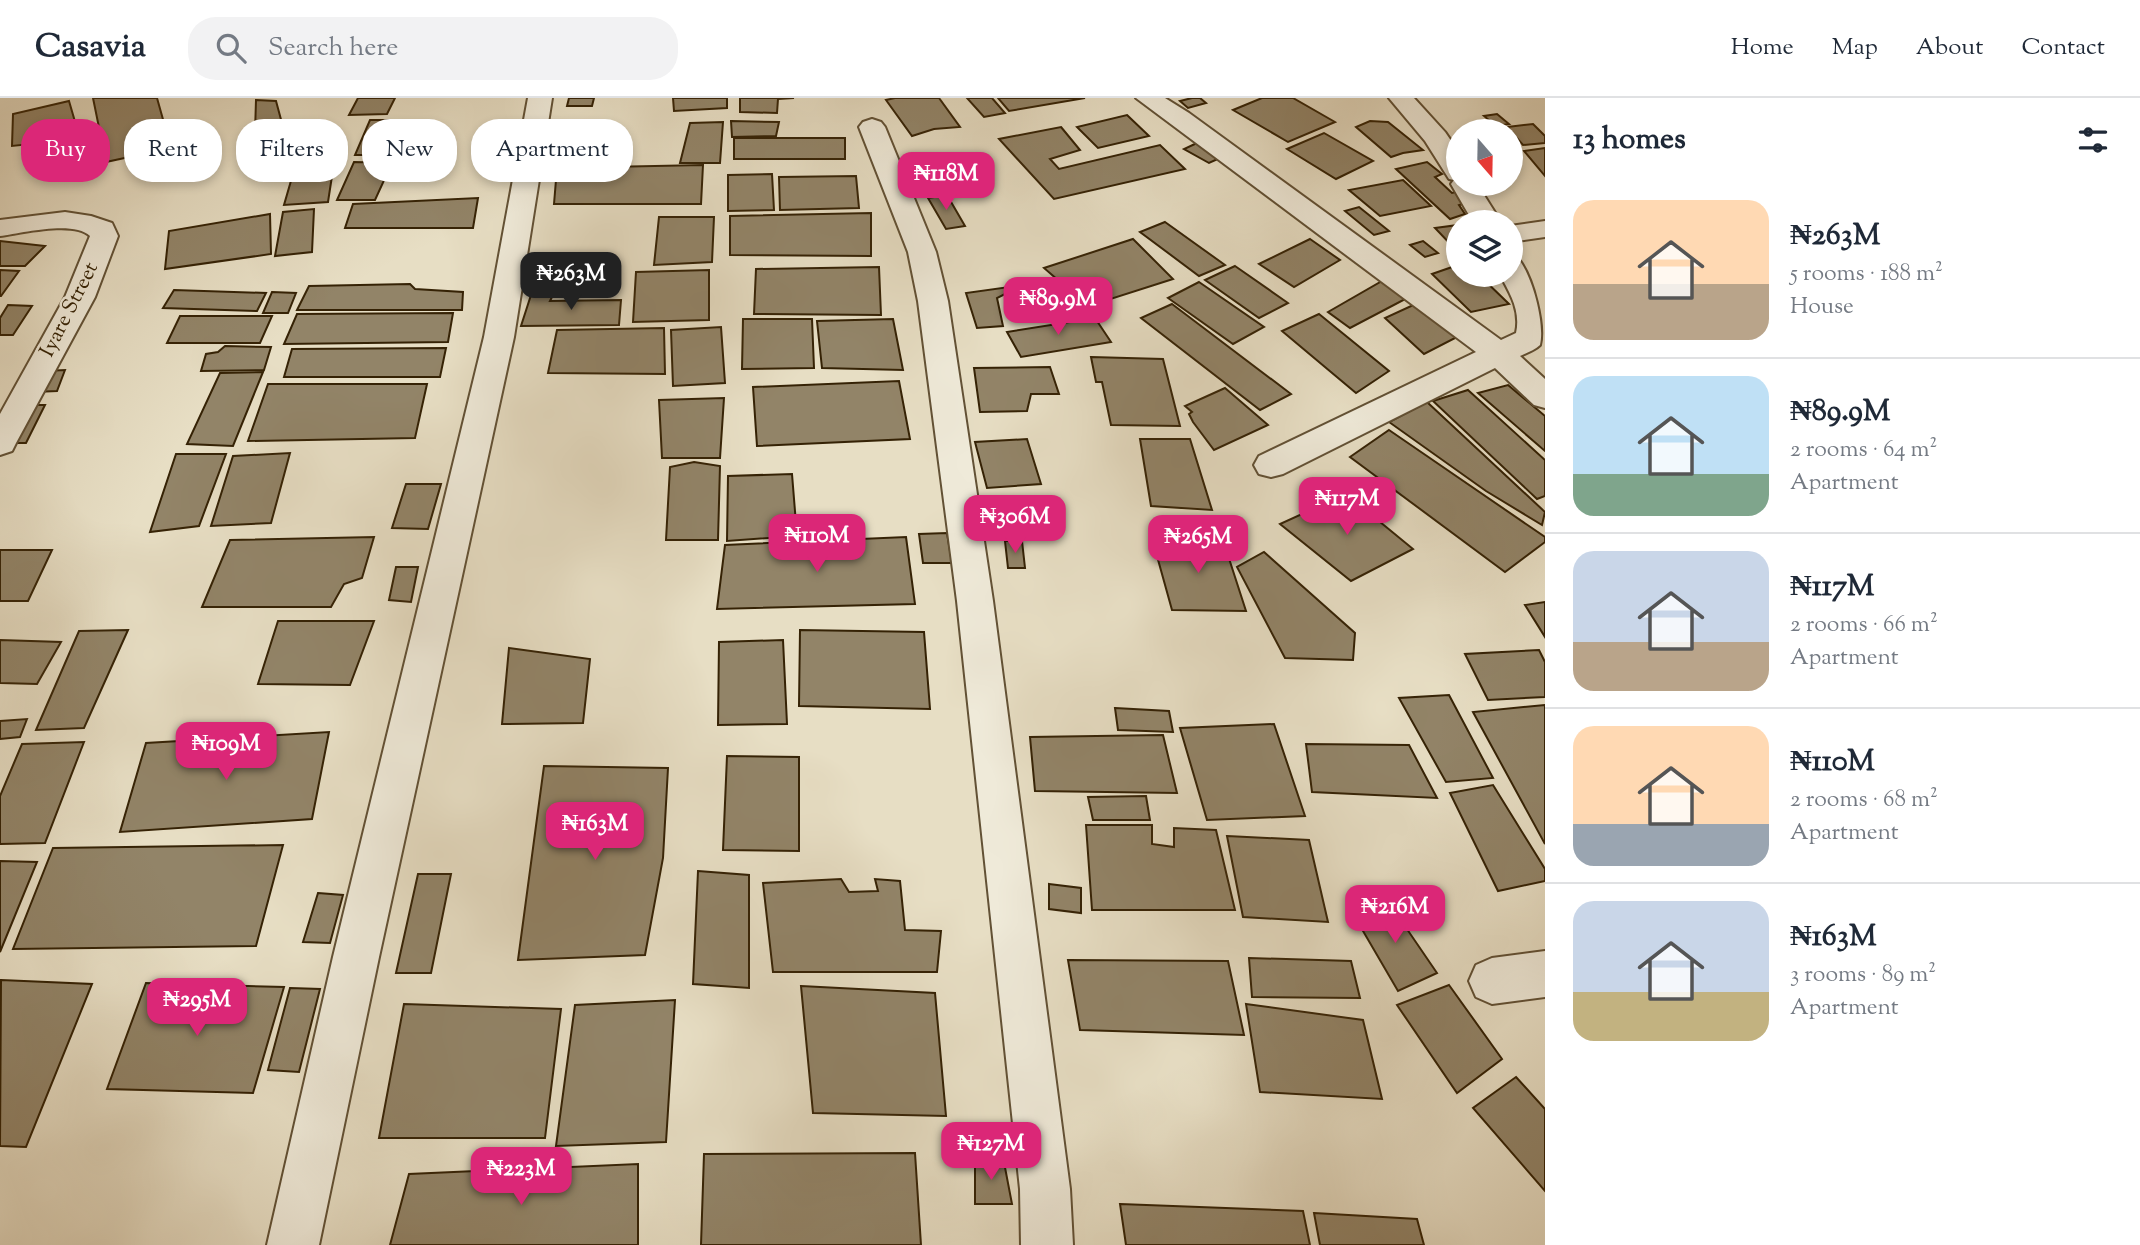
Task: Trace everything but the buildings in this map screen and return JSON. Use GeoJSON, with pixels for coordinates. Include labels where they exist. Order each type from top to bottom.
{"type":"FeatureCollection","features":[{"type":"Feature","properties":{"kind":"street"},"geometry":{"type":"LineString","coordinates":[[293,1245],[359,944],[499,337],[540,98]]}},
{"type":"Feature","properties":{"kind":"street"},"geometry":{"type":"LineString","coordinates":[[1148,98],[1181,118],[1497,352],[1545,397]]}},
{"type":"Feature","properties":{"kind":"street"},"geometry":{"type":"LineString","coordinates":[[1401,98],[1436,137],[1446,153]]}},
{"type":"Feature","properties":{"kind":"street"},"geometry":{"type":"LineString","coordinates":[[872,127],[922,251],[933,301],[975,601],[1045,1189],[1046,1245]]}},
{"type":"Feature","properties":{"kind":"street","name":"Iyare Street"},"geometry":{"type":"LineString","coordinates":[[0,228],[70,221],[91,223],[102,229],[104,236],[80,297],[0,443]]}},
{"type":"Feature","properties":{"kind":"street"},"geometry":{"type":"LineString","coordinates":[[1523,232],[1545,229]]}},
{"type":"Feature","properties":{"kind":"street"},"geometry":{"type":"LineString","coordinates":[[1271,465],[1497,352],[1522,343],[1532,332],[1532,314],[1519,287]]}},
{"type":"Feature","properties":{"kind":"street"},"geometry":{"type":"LineString","coordinates":[[1492,981],[1545,974]]}}]}
